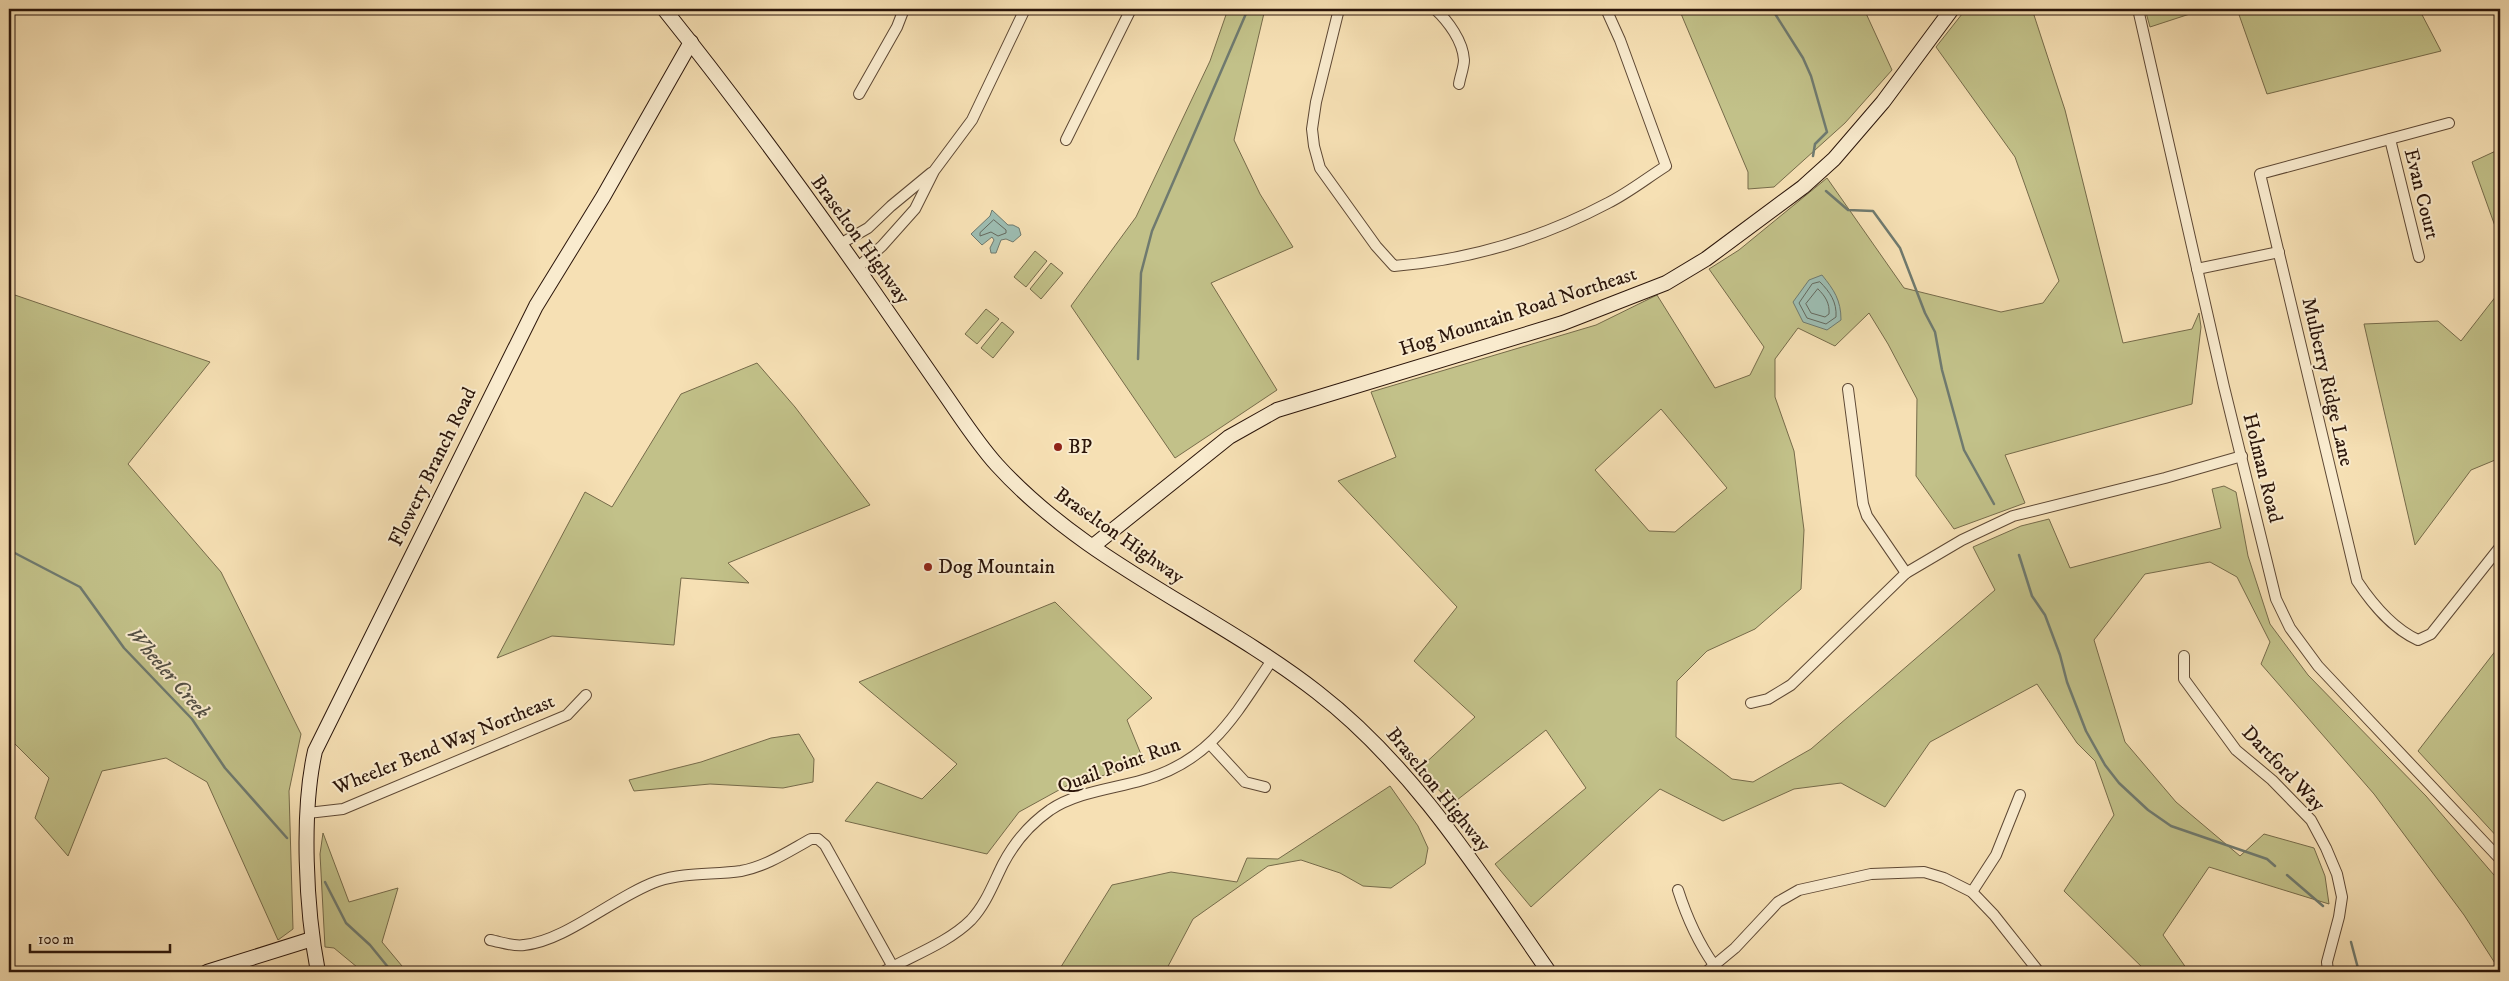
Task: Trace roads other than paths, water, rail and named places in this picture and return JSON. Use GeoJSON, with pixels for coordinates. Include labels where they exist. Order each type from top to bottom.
{"type":"FeatureCollection","features":[{"type":"Feature","properties":{"kind":"street","name":"Braselton Highway"},"geometry":{"type":"LineString","coordinates":[[664,9],[691,42],[840,244],[996,465],[1040,507],[1093,546],[1272,660],[1348,717],[1384,751],[1418,791],[1478,871],[1549,972]]}},
{"type":"Feature","properties":{"kind":"street"},"geometry":{"type":"LineString","coordinates":[[859,94],[897,27],[904,9]]}},
{"type":"Feature","properties":{"kind":"street"},"geometry":{"type":"LineString","coordinates":[[856,268],[882,246],[915,209],[934,171],[972,120],[1025,9]]}},
{"type":"Feature","properties":{"kind":"street"},"geometry":{"type":"LineString","coordinates":[[1066,140],[1131,9]]}},
{"type":"Feature","properties":{"kind":"street"},"geometry":{"type":"LineString","coordinates":[[1339,9],[1316,102],[1312,129],[1314,146],[1320,168],[1376,246],[1394,266],[1438,262],[1502,246],[1570,222],[1610,202],[1666,166],[1620,40],[1606,9]]}},
{"type":"Feature","properties":{"kind":"street"},"geometry":{"type":"LineString","coordinates":[[1435,9],[1445,18],[1458,40],[1464,61],[1459,84]]}},
{"type":"Feature","properties":{"kind":"street","name":"Hog Mountain Road Northeast"},"geometry":{"type":"LineString","coordinates":[[1093,546],[1228,437],[1277,410],[1572,320],[1666,282],[1706,259],[1798,191],[1834,159],[1883,102],[1952,9]]}},
{"type":"Feature","properties":{"kind":"street","name":"Holman Road"},"geometry":{"type":"LineString","coordinates":[[2138,9],[2197,269],[2276,599],[2290,628],[2318,666],[2500,859]]}},
{"type":"Feature","properties":{"kind":"street","name":"Flowery Branch Road"},"geometry":{"type":"LineString","coordinates":[[318,972],[312,940],[308,813],[309,775],[315,751],[536,306],[607,190],[691,42]]}},
{"type":"Feature","properties":{"kind":"street","name":"Mulberry Ridge Lane"},"geometry":{"type":"LineString","coordinates":[[2449,124],[2260,174],[2357,581],[2374,605],[2404,634],[2418,640],[2431,634],[2500,547]]}},
{"type":"Feature","properties":{"kind":"street","name":"Evan Court"},"geometry":{"type":"LineString","coordinates":[[2390,139],[2419,257]]}},
{"type":"Feature","properties":{"kind":"street"},"geometry":{"type":"LineString","coordinates":[[840,244],[868,228],[890,206],[934,171]]}},
{"type":"Feature","properties":{"kind":"street"},"geometry":{"type":"LineString","coordinates":[[2197,269],[2279,252]]}},
{"type":"Feature","properties":{"kind":"street"},"geometry":{"type":"LineString","coordinates":[[1848,389],[1863,504],[1867,516],[1906,573]]}},
{"type":"Feature","properties":{"kind":"street"},"geometry":{"type":"LineString","coordinates":[[1751,703],[1768,698],[1791,685],[1906,573],[1962,540],[2013,516],[2165,478],[2242,456]]}},
{"type":"Feature","properties":{"kind":"street","name":"Dartford Way"},"geometry":{"type":"LineString","coordinates":[[2184,656],[2184,679],[2236,750],[2272,780],[2311,820],[2326,848],[2337,874],[2342,897],[2327,962],[2328,972]]}},
{"type":"Feature","properties":{"kind":"street","name":"Quail Point Run"},"geometry":{"type":"LineString","coordinates":[[888,970],[951,935],[970,920],[985,902],[1013,847],[1030,827],[1050,810],[1075,797],[1144,780],[1173,770],[1193,759],[1210,744],[1237,712],[1272,660]]}},
{"type":"Feature","properties":{"kind":"street","name":"Wheeler Bend Way Northeast"},"geometry":{"type":"LineString","coordinates":[[308,813],[343,809],[567,715],[586,696]]}},
{"type":"Feature","properties":{"kind":"street"},"geometry":{"type":"LineString","coordinates":[[1210,744],[1245,782],[1265,787]]}},
{"type":"Feature","properties":{"kind":"street"},"geometry":{"type":"LineString","coordinates":[[1972,892],[1996,856],[2020,796]]}},
{"type":"Feature","properties":{"kind":"street"},"geometry":{"type":"LineString","coordinates":[[490,940],[523,946],[547,940],[626,895],[658,881],[692,874],[742,870],[765,864],[810,839],[818,840],[825,846],[888,970]]}},
{"type":"Feature","properties":{"kind":"street"},"geometry":{"type":"LineString","coordinates":[[1706,972],[1735,948],[1778,902],[1799,890],[1871,874],[1924,872],[1944,878],[1972,892],[1994,915],[2039,972]]}},
{"type":"Feature","properties":{"kind":"street"},"geometry":{"type":"LineString","coordinates":[[1678,890],[1687,919],[1698,942],[1714,965]]}},
{"type":"Feature","properties":{"kind":"street"},"geometry":{"type":"LineString","coordinates":[[207,972],[312,940]]}},
{"type":"Feature","properties":{"kind":"water"},"geometry":{"type":"Polygon","coordinates":[[[992,210],[1008,225],[1019,228],[1021,235],[1013,242],[1006,239],[1001,240],[996,253],[991,253],[990,248],[994,240],[992,237],[982,245],[971,234],[990,216],[992,210]]]}},
{"type":"Feature","properties":{"kind":"water"},"geometry":{"type":"Polygon","coordinates":[[[1822,275],[1836,296],[1841,313],[1841,320],[1827,330],[1803,322],[1793,302],[1809,280],[1822,275]]]}},
{"type":"Feature","properties":{"kind":"waterway"},"geometry":{"type":"LineString","coordinates":[[1138,359],[1141,273],[1152,231],[1248,9]]}},
{"type":"Feature","properties":{"kind":"waterway"},"geometry":{"type":"LineString","coordinates":[[1772,9],[1803,58],[1811,76],[1827,132],[1815,144],[1813,156]]}},
{"type":"Feature","properties":{"kind":"waterway"},"geometry":{"type":"LineString","coordinates":[[1826,191],[1848,210],[1873,211],[1900,248],[1925,313],[1935,332],[1942,370],[1964,450],[1994,504]]}},
{"type":"Feature","properties":{"kind":"waterway","name":"Wheeler Creek"},"geometry":{"type":"LineString","coordinates":[[9,550],[80,587],[124,648],[192,719],[225,768],[287,838]]}},
{"type":"Feature","properties":{"kind":"waterway"},"geometry":{"type":"LineString","coordinates":[[2019,555],[2032,596],[2045,615],[2060,655],[2067,682],[2086,731],[2105,765],[2119,783],[2148,810],[2171,826],[2267,859],[2275,866]]}},
{"type":"Feature","properties":{"kind":"waterway"},"geometry":{"type":"LineString","coordinates":[[2287,875],[2323,906]]}},
{"type":"Feature","properties":{"kind":"waterway","name":"Wheeler Creek"},"geometry":{"type":"LineString","coordinates":[[325,882],[346,923],[370,945],[392,972]]}},
{"type":"Feature","properties":{"kind":"waterway"},"geometry":{"type":"LineString","coordinates":[[2351,942],[2359,972]]}},
{"type":"Feature","properties":{"kind":"place","name":"BP"},"geometry":{"type":"Point","coordinates":[1058,447]}},
{"type":"Feature","properties":{"kind":"place","name":"Dog Mountain"},"geometry":{"type":"Point","coordinates":[928,567]}}]}
